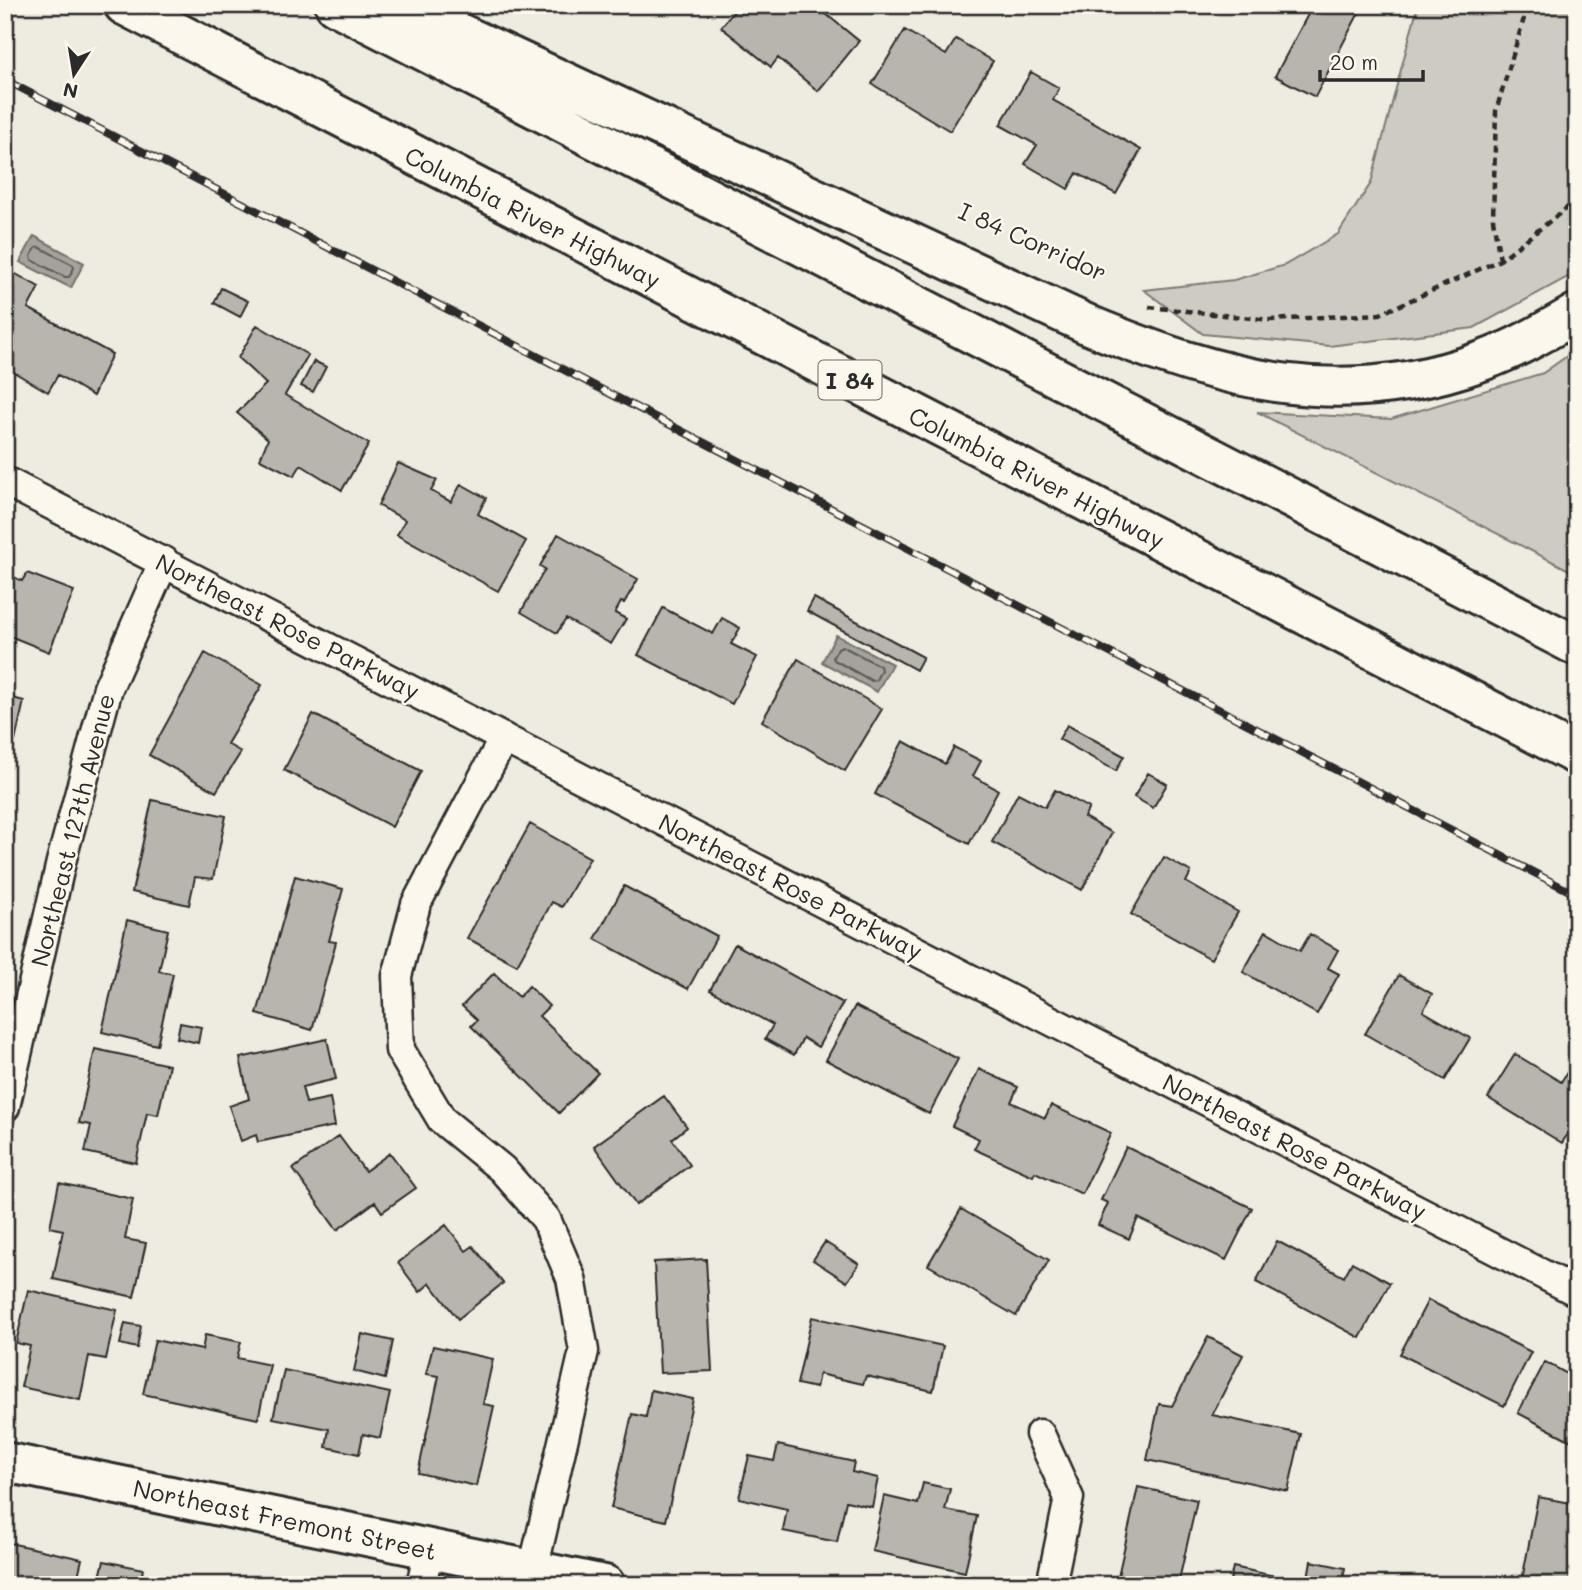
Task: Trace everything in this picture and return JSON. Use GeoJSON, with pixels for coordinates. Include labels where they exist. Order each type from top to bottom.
{"type":"FeatureCollection","features":[{"type":"Feature","properties":{"kind":"main road","name":"Columbia River Highway"},"geometry":{"type":"LineString","coordinates":[[124,5],[1577,755]]}},
{"type":"Feature","properties":{"kind":"main road"},"geometry":{"type":"LineString","coordinates":[[335,5],[1577,646]]}},
{"type":"Feature","properties":{"kind":"main road"},"geometry":{"type":"LineString","coordinates":[[399,5],[1091,326],[1185,362],[1235,376],[1288,384],[1338,387],[1434,376],[1483,361],[1532,340],[1577,313]]}},
{"type":"Feature","properties":{"kind":"main road","name":"Northeast Fremont Street"},"geometry":{"type":"LineString","coordinates":[[5,1462],[425,1567],[533,1570],[605,1585]]}},
{"type":"Feature","properties":{"kind":"street","name":"Northeast Rose Parkway"},"geometry":{"type":"LineString","coordinates":[[5,481],[1577,1292]]}},
{"type":"Feature","properties":{"kind":"street","name":"Northeast 127th Avenue"},"geometry":{"type":"LineString","coordinates":[[5,1107],[61,862],[108,688],[164,561]]}},
{"type":"Feature","properties":{"kind":"street"},"geometry":{"type":"LineString","coordinates":[[504,738],[416,904],[397,976],[400,1050],[442,1120],[502,1169],[546,1219],[571,1278],[584,1351],[533,1570]]}},
{"type":"Feature","properties":{"kind":"street"},"geometry":{"type":"LineString","coordinates":[[1040,1434],[1069,1499],[1051,1585]]}},
{"type":"Feature","properties":{"kind":"path"},"geometry":{"type":"LineString","coordinates":[[1500,260],[1493,219],[1496,111],[1528,5]]}},
{"type":"Feature","properties":{"kind":"path"},"geometry":{"type":"LineString","coordinates":[[1148,307],[1270,320],[1380,314],[1500,260],[1577,201]]}},
{"type":"Feature","properties":{"kind":"shaded area"},"geometry":{"type":"Polygon","coordinates":[[[1418,5],[1577,5],[1577,272],[1474,328],[1329,346],[1203,334],[1144,290],[1234,280],[1285,265],[1338,234],[1371,183],[1418,5]]]}},
{"type":"Feature","properties":{"kind":"shaded area"},"geometry":{"type":"Polygon","coordinates":[[[1577,349],[1577,574],[1257,412],[1391,419],[1543,373],[1577,349]]]}},
{"type":"Feature","properties":{"kind":"water"},"geometry":{"type":"Polygon","coordinates":[[[34,236],[84,263],[71,288],[20,262],[34,236]]]}},
{"type":"Feature","properties":{"kind":"water"},"geometry":{"type":"Polygon","coordinates":[[[836,635],[892,664],[877,692],[822,662],[836,635]]]}},
{"type":"Feature","properties":{"kind":"building"},"geometry":{"type":"Polygon","coordinates":[[[739,5],[815,5],[859,41],[818,91],[778,58],[771,67],[721,27],[739,5]]]}},
{"type":"Feature","properties":{"kind":"building"},"geometry":{"type":"Polygon","coordinates":[[[1313,5],[1363,5],[1315,97],[1275,76],[1313,5]]]}},
{"type":"Feature","properties":{"kind":"building"},"geometry":{"type":"Polygon","coordinates":[[[905,30],[946,55],[956,39],[993,61],[950,131],[872,84],[905,30]]]}},
{"type":"Feature","properties":{"kind":"building"},"geometry":{"type":"Polygon","coordinates":[[[1031,72],[1059,88],[1053,100],[1141,150],[1116,194],[1077,173],[1068,189],[1025,164],[1037,145],[1000,125],[1031,72]]]}},
{"type":"Feature","properties":{"kind":"building"},"geometry":{"type":"Polygon","coordinates":[[[5,268],[39,287],[28,308],[112,354],[93,396],[58,375],[48,392],[5,367],[5,268]]]}},
{"type":"Feature","properties":{"kind":"building"},"geometry":{"type":"Polygon","coordinates":[[[221,288],[248,301],[240,317],[214,303],[221,288]]]}},
{"type":"Feature","properties":{"kind":"building"},"geometry":{"type":"Polygon","coordinates":[[[257,325],[308,355],[285,395],[369,444],[342,490],[301,465],[294,476],[260,459],[268,439],[237,413],[266,384],[238,358],[257,325]]]}},
{"type":"Feature","properties":{"kind":"building"},"geometry":{"type":"Polygon","coordinates":[[[314,361],[326,367],[313,392],[301,386],[314,361]]]}},
{"type":"Feature","properties":{"kind":"building"},"geometry":{"type":"Polygon","coordinates":[[[398,463],[437,480],[431,491],[451,502],[461,484],[486,498],[478,514],[526,541],[498,591],[397,535],[405,520],[378,505],[398,463]]]}},
{"type":"Feature","properties":{"kind":"building"},"geometry":{"type":"Polygon","coordinates":[[[558,534],[638,579],[615,613],[626,619],[611,644],[566,619],[557,633],[521,612],[545,569],[540,566],[558,534]]]}},
{"type":"Feature","properties":{"kind":"building"},"geometry":{"type":"Polygon","coordinates":[[[5,573],[22,581],[27,573],[74,591],[49,652],[5,634],[5,573]]]}},
{"type":"Feature","properties":{"kind":"building"},"geometry":{"type":"Polygon","coordinates":[[[814,598],[923,657],[916,670],[807,611],[814,598]]]}},
{"type":"Feature","properties":{"kind":"building"},"geometry":{"type":"Polygon","coordinates":[[[663,608],[713,634],[722,618],[740,628],[731,644],[757,657],[732,704],[638,655],[663,608]]]}},
{"type":"Feature","properties":{"kind":"building"},"geometry":{"type":"Polygon","coordinates":[[[205,653],[262,685],[227,744],[241,752],[216,792],[149,755],[205,653]]]}},
{"type":"Feature","properties":{"kind":"building"},"geometry":{"type":"Polygon","coordinates":[[[798,659],[882,709],[845,771],[762,721],[798,659]]]}},
{"type":"Feature","properties":{"kind":"building"},"geometry":{"type":"Polygon","coordinates":[[[5,696],[24,701],[15,741],[10,740],[5,763],[5,696]]]}},
{"type":"Feature","properties":{"kind":"building"},"geometry":{"type":"Polygon","coordinates":[[[313,714],[421,771],[392,827],[284,770],[313,714]]]}},
{"type":"Feature","properties":{"kind":"building"},"geometry":{"type":"Polygon","coordinates":[[[1067,725],[1124,756],[1116,771],[1059,739],[1067,725]]]}},
{"type":"Feature","properties":{"kind":"building"},"geometry":{"type":"Polygon","coordinates":[[[903,741],[945,764],[954,747],[981,761],[973,776],[998,790],[969,844],[875,794],[903,741]]]}},
{"type":"Feature","properties":{"kind":"building"},"geometry":{"type":"Polygon","coordinates":[[[1148,773],[1167,784],[1153,808],[1134,797],[1148,773]]]}},
{"type":"Feature","properties":{"kind":"building"},"geometry":{"type":"Polygon","coordinates":[[[1055,790],[1089,808],[1084,817],[1112,833],[1082,890],[992,842],[1018,793],[1045,807],[1055,790]]]}},
{"type":"Feature","properties":{"kind":"building"},"geometry":{"type":"Polygon","coordinates":[[[152,800],[226,816],[213,879],[195,877],[189,905],[132,892],[152,800]]]}},
{"type":"Feature","properties":{"kind":"building"},"geometry":{"type":"Polygon","coordinates":[[[530,824],[590,858],[562,907],[552,902],[517,965],[467,938],[530,824]]]}},
{"type":"Feature","properties":{"kind":"building"},"geometry":{"type":"Polygon","coordinates":[[[1164,857],[1191,872],[1186,882],[1238,912],[1211,959],[1131,914],[1164,857]]]}},
{"type":"Feature","properties":{"kind":"building"},"geometry":{"type":"Polygon","coordinates":[[[295,876],[343,889],[329,941],[336,942],[312,1030],[257,1014],[295,876]]]}},
{"type":"Feature","properties":{"kind":"building"},"geometry":{"type":"Polygon","coordinates":[[[624,886],[717,936],[688,989],[595,939],[624,886]]]}},
{"type":"Feature","properties":{"kind":"building"},"geometry":{"type":"Polygon","coordinates":[[[127,920],[168,930],[159,971],[173,974],[157,1045],[102,1032],[127,920]]]}},
{"type":"Feature","properties":{"kind":"building"},"geometry":{"type":"Polygon","coordinates":[[[1266,931],[1300,951],[1310,934],[1338,950],[1328,968],[1339,974],[1317,1014],[1243,972],[1266,931]]]}},
{"type":"Feature","properties":{"kind":"building"},"geometry":{"type":"Polygon","coordinates":[[[735,944],[843,1003],[818,1047],[803,1038],[794,1055],[765,1039],[773,1025],[710,990],[735,944]]]}},
{"type":"Feature","properties":{"kind":"building"},"geometry":{"type":"Polygon","coordinates":[[[494,973],[519,997],[529,986],[549,1006],[539,1016],[598,1073],[559,1113],[471,1026],[477,1020],[462,1006],[494,973]]]}},
{"type":"Feature","properties":{"kind":"building"},"geometry":{"type":"Polygon","coordinates":[[[1399,975],[1432,994],[1423,1011],[1470,1038],[1445,1080],[1365,1034],[1399,975]]]}},
{"type":"Feature","properties":{"kind":"building"},"geometry":{"type":"Polygon","coordinates":[[[855,1006],[958,1059],[929,1114],[826,1060],[855,1006]]]}},
{"type":"Feature","properties":{"kind":"building"},"geometry":{"type":"Polygon","coordinates":[[[180,1023],[201,1027],[198,1043],[177,1038],[180,1023]]]}},
{"type":"Feature","properties":{"kind":"building"},"geometry":{"type":"Polygon","coordinates":[[[327,1039],[336,1079],[302,1087],[306,1103],[330,1098],[335,1126],[258,1142],[256,1135],[241,1141],[229,1106],[249,1099],[240,1058],[327,1039]]]}},
{"type":"Feature","properties":{"kind":"building"},"geometry":{"type":"Polygon","coordinates":[[[95,1049],[169,1065],[158,1115],[147,1113],[136,1163],[85,1152],[91,1125],[79,1123],[95,1049]]]}},
{"type":"Feature","properties":{"kind":"building"},"geometry":{"type":"Polygon","coordinates":[[[1515,1054],[1561,1082],[1571,1066],[1577,1069],[1577,1119],[1562,1143],[1488,1098],[1515,1054]]]}},
{"type":"Feature","properties":{"kind":"building"},"geometry":{"type":"Polygon","coordinates":[[[979,1069],[1018,1087],[1011,1102],[1045,1118],[1051,1105],[1111,1133],[1082,1194],[1035,1172],[1033,1176],[974,1149],[979,1139],[952,1126],[979,1069]]]}},
{"type":"Feature","properties":{"kind":"building"},"geometry":{"type":"Polygon","coordinates":[[[664,1096],[687,1127],[672,1139],[690,1165],[636,1205],[594,1146],[664,1096]]]}},
{"type":"Feature","properties":{"kind":"building"},"geometry":{"type":"Polygon","coordinates":[[[339,1136],[365,1171],[390,1153],[416,1188],[382,1212],[375,1202],[337,1230],[293,1169],[339,1136]]]}},
{"type":"Feature","properties":{"kind":"building"},"geometry":{"type":"Polygon","coordinates":[[[1126,1147],[1252,1208],[1226,1260],[1138,1218],[1129,1239],[1098,1225],[1108,1203],[1101,1200],[1126,1147]]]}},
{"type":"Feature","properties":{"kind":"building"},"geometry":{"type":"Polygon","coordinates":[[[59,1183],[133,1199],[125,1239],[146,1243],[134,1297],[53,1279],[63,1230],[50,1227],[59,1183]]]}},
{"type":"Feature","properties":{"kind":"building"},"geometry":{"type":"Polygon","coordinates":[[[961,1209],[1049,1260],[1016,1316],[928,1265],[961,1209]]]}},
{"type":"Feature","properties":{"kind":"building"},"geometry":{"type":"Polygon","coordinates":[[[446,1225],[466,1251],[473,1246],[503,1283],[458,1319],[430,1283],[420,1292],[398,1263],[446,1225]]]}},
{"type":"Feature","properties":{"kind":"building"},"geometry":{"type":"Polygon","coordinates":[[[1277,1241],[1344,1277],[1352,1262],[1390,1283],[1360,1338],[1256,1282],[1277,1241]]]}},
{"type":"Feature","properties":{"kind":"building"},"geometry":{"type":"Polygon","coordinates":[[[825,1242],[859,1264],[847,1282],[813,1260],[825,1242]]]}},
{"type":"Feature","properties":{"kind":"building"},"geometry":{"type":"Polygon","coordinates":[[[706,1259],[712,1371],[660,1373],[654,1262],[706,1259]]]}},
{"type":"Feature","properties":{"kind":"building"},"geometry":{"type":"Polygon","coordinates":[[[28,1290],[117,1310],[106,1359],[89,1356],[80,1400],[21,1387],[30,1346],[16,1343],[28,1290]]]}},
{"type":"Feature","properties":{"kind":"building"},"geometry":{"type":"Polygon","coordinates":[[[1428,1300],[1531,1352],[1504,1406],[1400,1354],[1428,1300]]]}},
{"type":"Feature","properties":{"kind":"building"},"geometry":{"type":"Polygon","coordinates":[[[812,1317],[943,1346],[933,1391],[866,1376],[863,1384],[819,1374],[816,1388],[797,1384],[812,1317]]]}},
{"type":"Feature","properties":{"kind":"building"},"geometry":{"type":"Polygon","coordinates":[[[125,1323],[141,1326],[137,1348],[120,1344],[125,1323]]]}},
{"type":"Feature","properties":{"kind":"building"},"geometry":{"type":"Polygon","coordinates":[[[362,1334],[393,1341],[385,1379],[354,1371],[362,1334]]]}},
{"type":"Feature","properties":{"kind":"building"},"geometry":{"type":"Polygon","coordinates":[[[205,1335],[241,1342],[237,1358],[270,1365],[258,1419],[143,1394],[155,1340],[202,1350],[205,1335]]]}},
{"type":"Feature","properties":{"kind":"building"},"geometry":{"type":"Polygon","coordinates":[[[1208,1337],[1243,1355],[1212,1415],[1301,1434],[1288,1491],[1147,1460],[1159,1404],[1172,1406],[1208,1337]]]}},
{"type":"Feature","properties":{"kind":"building"},"geometry":{"type":"Polygon","coordinates":[[[433,1346],[493,1359],[483,1404],[494,1406],[476,1486],[418,1473],[439,1376],[426,1374],[433,1346]]]}},
{"type":"Feature","properties":{"kind":"building"},"geometry":{"type":"Polygon","coordinates":[[[1545,1362],[1577,1379],[1577,1444],[1518,1413],[1545,1362]]]}},
{"type":"Feature","properties":{"kind":"building"},"geometry":{"type":"Polygon","coordinates":[[[284,1370],[390,1393],[380,1438],[363,1434],[359,1454],[326,1447],[329,1429],[273,1418],[284,1370]]]}},
{"type":"Feature","properties":{"kind":"building"},"geometry":{"type":"Polygon","coordinates":[[[651,1390],[693,1399],[666,1521],[611,1508],[632,1414],[646,1417],[651,1390]]]}},
{"type":"Feature","properties":{"kind":"building"},"geometry":{"type":"Polygon","coordinates":[[[778,1445],[854,1462],[852,1472],[878,1478],[872,1507],[846,1501],[837,1542],[783,1531],[787,1509],[739,1498],[749,1456],[774,1461],[778,1445]]]}},
{"type":"Feature","properties":{"kind":"building"},"geometry":{"type":"Polygon","coordinates":[[[923,1483],[950,1489],[945,1510],[977,1516],[965,1572],[872,1551],[884,1496],[918,1504],[923,1483]]]}},
{"type":"Feature","properties":{"kind":"building"},"geometry":{"type":"Polygon","coordinates":[[[1138,1487],[1197,1500],[1178,1585],[1116,1585],[1138,1487]]]}},
{"type":"Feature","properties":{"kind":"building"},"geometry":{"type":"Polygon","coordinates":[[[1538,1497],[1577,1504],[1577,1585],[1521,1585],[1538,1497]]]}},
{"type":"Feature","properties":{"kind":"building"},"geometry":{"type":"Polygon","coordinates":[[[5,1542],[82,1559],[76,1585],[5,1585],[5,1542]]]}},
{"type":"Feature","properties":{"kind":"building"},"geometry":{"type":"Polygon","coordinates":[[[104,1561],[143,1569],[140,1585],[98,1585],[104,1561]]]}},
{"type":"Feature","properties":{"kind":"building"},"geometry":{"type":"Polygon","coordinates":[[[1311,1561],[1345,1568],[1342,1585],[1229,1585],[1233,1567],[1307,1583],[1311,1561]]]}},
{"type":"Feature","properties":{"kind":"building"},"geometry":{"type":"Polygon","coordinates":[[[1487,1577],[1513,1583],[1485,1585],[1487,1577]]]}},
{"type":"Feature","properties":{"kind":"railway"},"geometry":{"type":"LineString","coordinates":[[5,80],[1577,895]]}}]}
